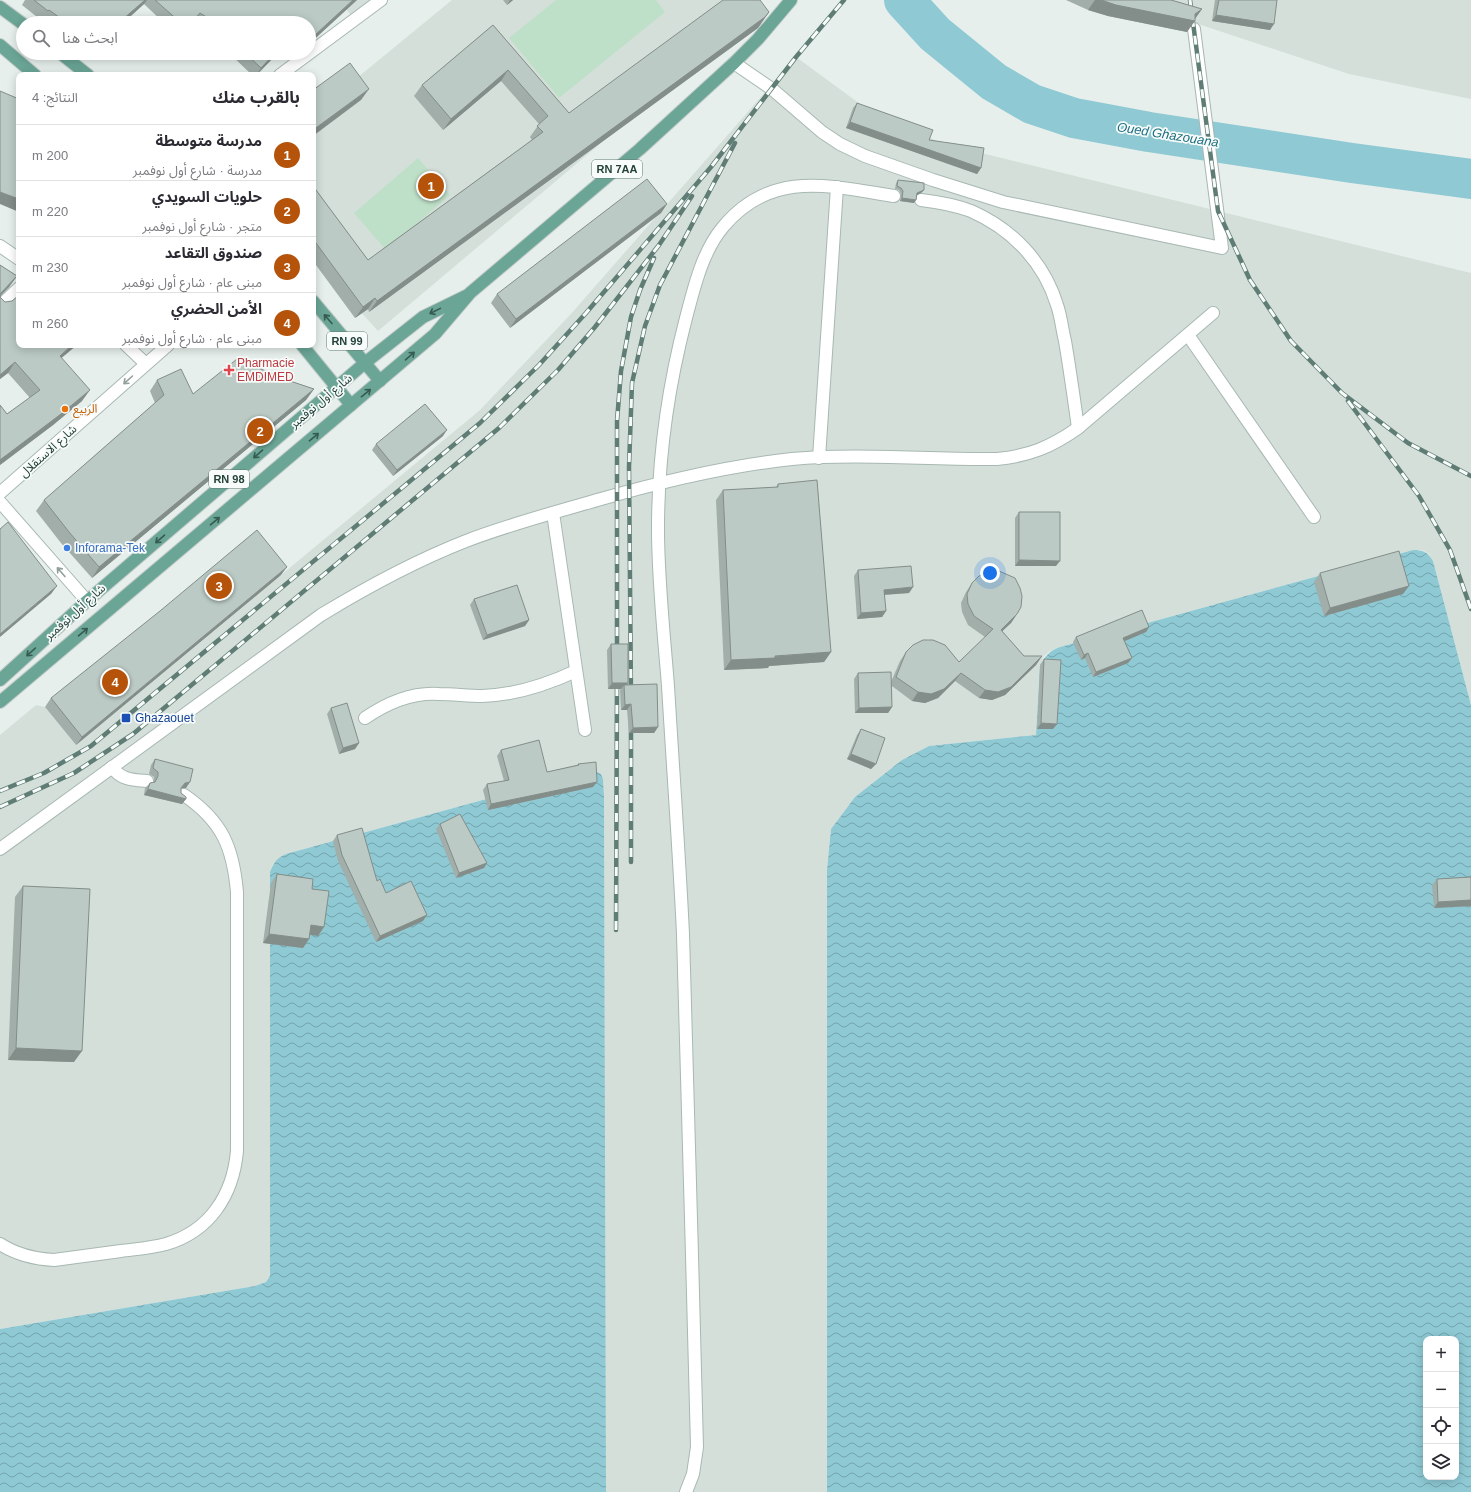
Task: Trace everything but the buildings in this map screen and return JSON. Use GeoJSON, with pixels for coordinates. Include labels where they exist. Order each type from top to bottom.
{"type":"FeatureCollection","features":[{"type":"Feature","properties":{"kind":"main road","name":"RN 7AA"},"geometry":{"type":"LineString","coordinates":[[470,293],[640,149],[734,63],[758,39],[791,0]]}},
{"type":"Feature","properties":{"kind":"main road"},"geometry":{"type":"LineString","coordinates":[[0,6],[16,19]]}},
{"type":"Feature","properties":{"kind":"main road"},"geometry":{"type":"LineString","coordinates":[[0,45],[16,59]]}},
{"type":"Feature","properties":{"kind":"main road"},"geometry":{"type":"LineString","coordinates":[[18,60],[32,72]]}},
{"type":"Feature","properties":{"kind":"main road"},"geometry":{"type":"LineString","coordinates":[[69,60],[84,72]]}},
{"type":"Feature","properties":{"kind":"main road","name":"شارع أول نوفمبر"},"geometry":{"type":"LineString","coordinates":[[0,680],[87,602],[366,362],[423,317],[470,293]]}},
{"type":"Feature","properties":{"kind":"main road","name":"RN 98"},"geometry":{"type":"LineString","coordinates":[[351,405],[435,334],[470,293]]}},
{"type":"Feature","properties":{"kind":"main road","name":"RN 99"},"geometry":{"type":"LineString","coordinates":[[316,304],[366,362],[380,381]]}},
{"type":"Feature","properties":{"kind":"main road","name":"RN 99"},"geometry":{"type":"LineString","coordinates":[[304,348],[351,405]]}},
{"type":"Feature","properties":{"kind":"main road","name":"شارع أول نوفمبر"},"geometry":{"type":"LineString","coordinates":[[5,699],[351,405]]}},
{"type":"Feature","properties":{"kind":"street"},"geometry":{"type":"LineString","coordinates":[[316,48],[381,0]]}},
{"type":"Feature","properties":{"kind":"street"},"geometry":{"type":"LineString","coordinates":[[734,63],[772,89],[822,132],[840,144],[872,158],[996,200],[1222,248],[1194,29]]}},
{"type":"Feature","properties":{"kind":"street"},"geometry":{"type":"LineString","coordinates":[[284,72],[300,60]]}},
{"type":"Feature","properties":{"kind":"street"},"geometry":{"type":"LineString","coordinates":[[686,1492],[694,1474],[697,1447],[687,1044],[680,857],[659,577],[658,530],[659,483],[669,393],[678,348],[704,261],[720,230],[732,217],[746,205],[761,196],[791,186],[807,185],[837,187],[894,196]]}},
{"type":"Feature","properties":{"kind":"street"},"geometry":{"type":"LineString","coordinates":[[819,458],[837,187]]}},
{"type":"Feature","properties":{"kind":"street"},"geometry":{"type":"LineString","coordinates":[[921,200],[953,205],[986,218],[1016,240],[1030,254],[1050,287],[1057,305],[1071,376],[1078,428]]}},
{"type":"Feature","properties":{"kind":"street"},"geometry":{"type":"LineString","coordinates":[[0,246],[16,256]]}},
{"type":"Feature","properties":{"kind":"street"},"geometry":{"type":"LineString","coordinates":[[0,306],[16,291]]}},
{"type":"Feature","properties":{"kind":"street"},"geometry":{"type":"LineString","coordinates":[[0,848],[321,615],[367,588],[416,563],[465,541],[516,523],[659,483],[740,466],[793,459],[846,456],[986,459],[1030,454],[1063,439],[1078,428],[1213,313]]}},
{"type":"Feature","properties":{"kind":"street"},"geometry":{"type":"LineString","coordinates":[[1188,335],[1314,517]]}},
{"type":"Feature","properties":{"kind":"street"},"geometry":{"type":"LineString","coordinates":[[129,348],[146,364]]}},
{"type":"Feature","properties":{"kind":"street","name":"شارع الاستقلال"},"geometry":{"type":"LineString","coordinates":[[0,493],[165,348]]}},
{"type":"Feature","properties":{"kind":"street"},"geometry":{"type":"LineString","coordinates":[[0,502],[87,602]]}},
{"type":"Feature","properties":{"kind":"street"},"geometry":{"type":"LineString","coordinates":[[553,513],[585,730]]}},
{"type":"Feature","properties":{"kind":"street"},"geometry":{"type":"LineString","coordinates":[[365,718],[381,707],[399,699],[412,696],[438,694],[482,696],[507,694],[554,682],[576,671]]}},
{"type":"Feature","properties":{"kind":"street"},"geometry":{"type":"LineString","coordinates":[[0,683],[5,699]]}},
{"type":"Feature","properties":{"kind":"street"},"geometry":{"type":"LineString","coordinates":[[112,767],[119,776],[147,782]]}},
{"type":"Feature","properties":{"kind":"street"},"geometry":{"type":"LineString","coordinates":[[0,1244],[22,1255],[38,1259],[54,1260],[166,1244],[187,1235],[205,1222],[225,1198],[232,1183],[238,1151],[237,892],[235,873],[228,846],[211,817],[197,804],[184,795]]}},
{"type":"Feature","properties":{"kind":"shaded area"},"geometry":{"type":"Polygon","coordinates":[[[338,0],[370,0],[351,15],[338,0]]]}},
{"type":"Feature","properties":{"kind":"shaded area"},"geometry":{"type":"Polygon","coordinates":[[[452,0],[742,0],[754,14],[378,331],[316,262],[316,112],[452,0]]]}},
{"type":"Feature","properties":{"kind":"shaded area"},"geometry":{"type":"Polygon","coordinates":[[[1126,0],[1471,0],[1471,99],[1349,74],[1126,0]]]}},
{"type":"Feature","properties":{"kind":"shaded area"},"geometry":{"type":"Polygon","coordinates":[[[796,57],[867,109],[944,144],[1471,273],[1471,705],[1433,561],[1429,554],[1422,550],[1413,550],[1050,651],[1044,656],[1040,666],[1036,735],[929,746],[902,760],[855,797],[831,829],[827,870],[827,1492],[606,1492],[604,796],[603,779],[601,774],[585,772],[286,854],[273,864],[270,872],[270,1276],[266,1282],[255,1286],[0,1329],[0,735],[36,705],[45,707],[76,745],[480,410],[570,315],[796,57]]]}},
{"type":"Feature","properties":{"kind":"green space"},"geometry":{"type":"Polygon","coordinates":[[[556,0],[656,0],[665,12],[559,98],[509,38],[556,0]]]}},
{"type":"Feature","properties":{"kind":"green space"},"geometry":{"type":"Polygon","coordinates":[[[418,158],[450,195],[386,250],[354,213],[418,158]]]}},
{"type":"Feature","properties":{"kind":"water"},"geometry":{"type":"Polygon","coordinates":[[[1413,550],[1425,552],[1433,561],[1471,705],[1471,1492],[827,1492],[827,870],[831,829],[855,797],[902,760],[929,746],[1036,735],[1040,666],[1048,654],[1053,650],[1413,550]]]}},
{"type":"Feature","properties":{"kind":"water"},"geometry":{"type":"Polygon","coordinates":[[[595,771],[601,774],[603,779],[604,796],[606,1492],[0,1492],[0,1329],[255,1286],[266,1282],[270,1276],[270,872],[276,861],[286,854],[585,772],[595,771]]]}},
{"type":"Feature","properties":{"kind":"waterway","name":"Oued Ghazouana"},"geometry":{"type":"LineString","coordinates":[[904,0],[935,34],[994,82],[1032,104],[1074,118],[1149,132],[1352,163],[1471,179]]}},
{"type":"Feature","properties":{"kind":"railway"},"geometry":{"type":"LineString","coordinates":[[0,791],[44,773],[91,746],[480,423],[539,365],[586,313],[711,167],[796,57],[844,0]]}},
{"type":"Feature","properties":{"kind":"railway"},"geometry":{"type":"LineString","coordinates":[[1190,0],[1218,211],[1250,280],[1291,341],[1342,393],[1408,443],[1471,476]]}},
{"type":"Feature","properties":{"kind":"railway"},"geometry":{"type":"LineString","coordinates":[[631,696],[629,467],[632,383],[645,326],[660,285],[735,143]]}},
{"type":"Feature","properties":{"kind":"railway"},"geometry":{"type":"LineString","coordinates":[[0,807],[74,773],[133,734],[499,428],[558,370],[595,327],[659,245],[692,196]]}},
{"type":"Feature","properties":{"kind":"railway"},"geometry":{"type":"LineString","coordinates":[[617,654],[617,421],[621,371],[631,317],[640,290],[654,258]]}},
{"type":"Feature","properties":{"kind":"railway"},"geometry":{"type":"LineString","coordinates":[[1348,401],[1419,496],[1450,550],[1471,609]]}},
{"type":"Feature","properties":{"kind":"railway"},"geometry":{"type":"LineString","coordinates":[[616,930],[617,678]]}},
{"type":"Feature","properties":{"kind":"railway"},"geometry":{"type":"LineString","coordinates":[[631,722],[631,862]]}},
{"type":"Feature","properties":{"kind":"place","name":"مدرسة متوسطة"},"geometry":{"type":"Point","coordinates":[431,186]}},
{"type":"Feature","properties":{"kind":"place","name":"Pharmacie EMDIMED"},"geometry":{"type":"Point","coordinates":[229,370]}},
{"type":"Feature","properties":{"kind":"place","name":"الربيع"},"geometry":{"type":"Point","coordinates":[65,409]}},
{"type":"Feature","properties":{"kind":"place","name":"حلويات السويدي"},"geometry":{"type":"Point","coordinates":[260,431]}},
{"type":"Feature","properties":{"kind":"place","name":"Inforama-Tek"},"geometry":{"type":"Point","coordinates":[67,548]}},
{"type":"Feature","properties":{"kind":"place","name":"صندوق التقاعد"},"geometry":{"type":"Point","coordinates":[219,586]}},
{"type":"Feature","properties":{"kind":"place","name":"الأمن الحضري"},"geometry":{"type":"Point","coordinates":[115,682]}},
{"type":"Feature","properties":{"kind":"place","name":"Ghazaouet"},"geometry":{"type":"Point","coordinates":[126,718]}}]}
